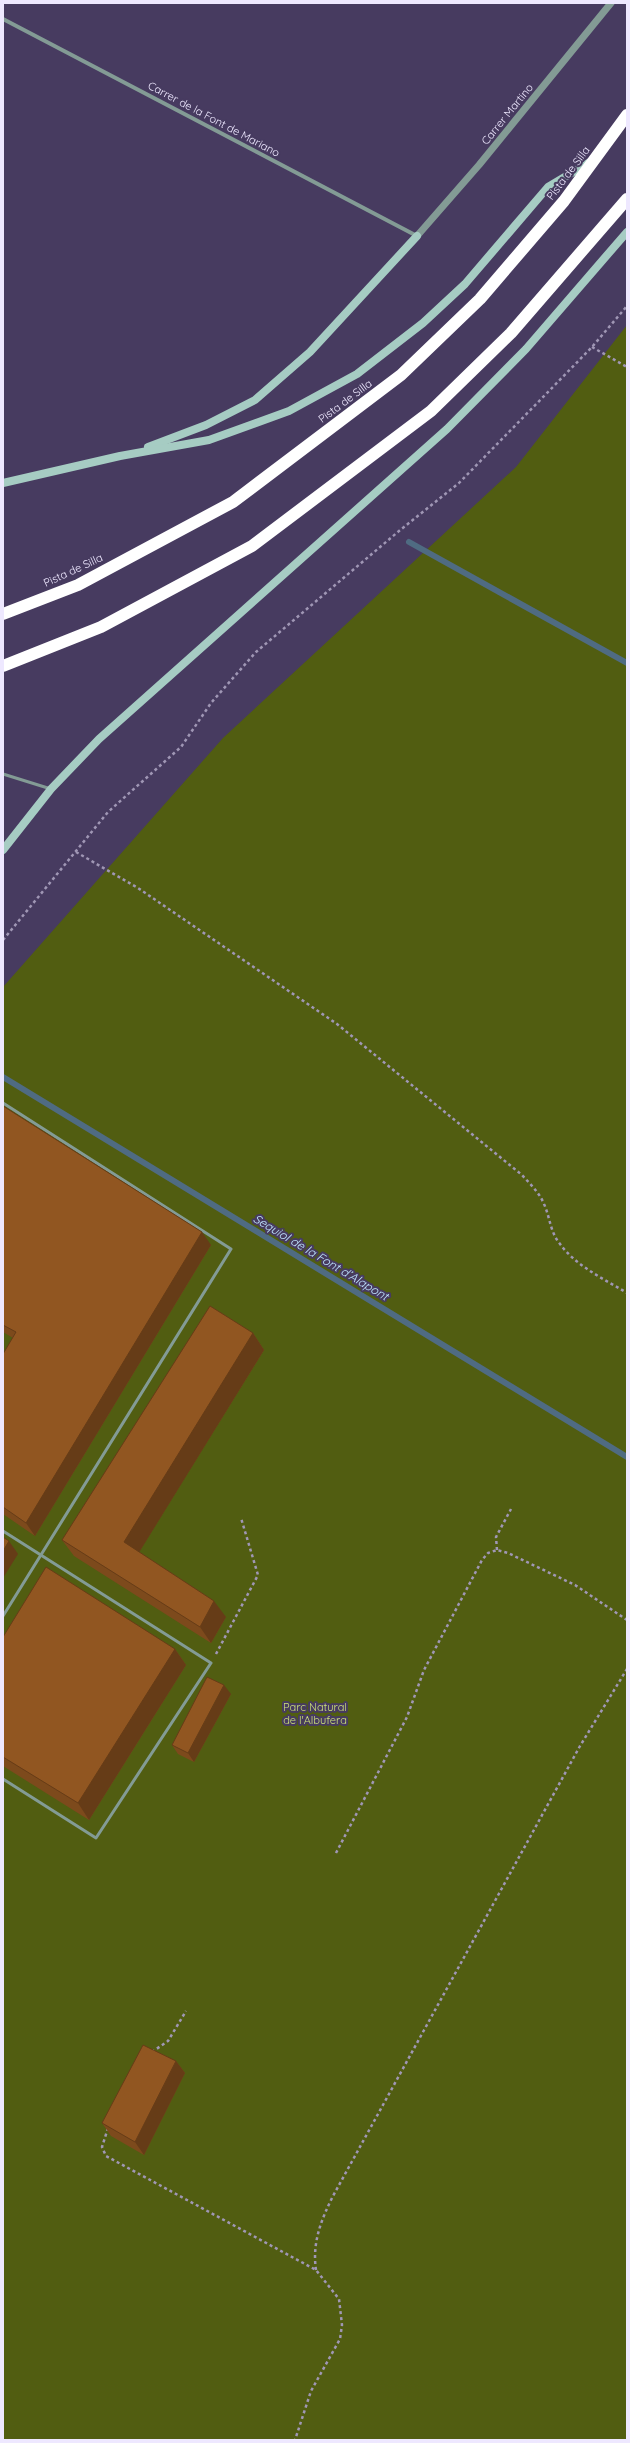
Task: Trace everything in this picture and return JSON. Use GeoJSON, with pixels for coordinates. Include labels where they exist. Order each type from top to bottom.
{"type":"FeatureCollection","features":[{"type":"Feature","properties":{"kind":"highway","name":"Pista de Silla"},"geometry":{"type":"LineString","coordinates":[[3,614],[78,585],[233,502],[401,375],[480,299],[564,201],[627,115]]}},
{"type":"Feature","properties":{"kind":"highway"},"geometry":{"type":"LineString","coordinates":[[3,666],[101,627],[259,541],[432,411],[511,333],[627,199]]}},
{"type":"Feature","properties":{"kind":"main road"},"geometry":{"type":"LineString","coordinates":[[3,483],[120,456],[209,440],[289,411],[357,374],[423,323],[465,284],[548,187],[597,157]]}},
{"type":"Feature","properties":{"kind":"main road"},"geometry":{"type":"LineString","coordinates":[[3,850],[51,789],[99,739],[447,428],[526,349],[627,232]]}},
{"type":"Feature","properties":{"kind":"main road"},"geometry":{"type":"LineString","coordinates":[[120,456],[187,434],[235,412],[255,400],[310,352],[417,236]]}},
{"type":"Feature","properties":{"kind":"street","name":"Carrer Martino"},"geometry":{"type":"LineString","coordinates":[[417,236],[480,165],[611,3]]}},
{"type":"Feature","properties":{"kind":"street","name":"Carrer de la Font de Mariano"},"geometry":{"type":"LineString","coordinates":[[3,19],[417,236]]}},
{"type":"Feature","properties":{"kind":"lane"},"geometry":{"type":"LineString","coordinates":[[3,774],[51,789]]}},
{"type":"Feature","properties":{"kind":"lane"},"geometry":{"type":"LineString","coordinates":[[3,1103],[231,1249],[3,1616]]}},
{"type":"Feature","properties":{"kind":"lane"},"geometry":{"type":"LineString","coordinates":[[3,1531],[212,1663],[96,1838],[3,1779]]}},
{"type":"Feature","properties":{"kind":"path"},"geometry":{"type":"LineString","coordinates":[[3,940],[108,812],[181,746],[211,703],[256,652],[399,531],[459,483],[592,347],[627,306]]}},
{"type":"Feature","properties":{"kind":"path"},"geometry":{"type":"LineString","coordinates":[[592,347],[627,367]]}},
{"type":"Feature","properties":{"kind":"path"},"geometry":{"type":"LineString","coordinates":[[76,852],[144,892],[366,1046],[522,1175],[538,1192],[545,1204],[552,1231],[559,1244],[573,1258],[627,1293]]}},
{"type":"Feature","properties":{"kind":"path"},"geometry":{"type":"LineString","coordinates":[[497,1550],[496,1537],[511,1509]]}},
{"type":"Feature","properties":{"kind":"path"},"geometry":{"type":"LineString","coordinates":[[212,1663],[258,1575],[241,1518]]}},
{"type":"Feature","properties":{"kind":"path"},"geometry":{"type":"LineString","coordinates":[[336,1852],[406,1717],[424,1670],[482,1560],[488,1554],[497,1550],[575,1585],[627,1620]]}},
{"type":"Feature","properties":{"kind":"path"},"geometry":{"type":"LineString","coordinates":[[316,2270],[314,2257],[318,2233],[333,2196],[580,1746],[627,1669]]}},
{"type":"Feature","properties":{"kind":"path"},"geometry":{"type":"LineString","coordinates":[[148,2055],[168,2041],[186,2011]]}},
{"type":"Feature","properties":{"kind":"path"},"geometry":{"type":"LineString","coordinates":[[112,2121],[104,2134],[102,2147],[106,2156],[316,2270],[340,2299],[342,2325],[340,2339],[311,2391],[295,2440]]}},
{"type":"Feature","properties":{"kind":"green space","name":"Parc Natural de l'Albufera"},"geometry":{"type":"Polygon","coordinates":[[[627,325],[627,2440],[3,2440],[3,987],[223,738],[516,467],[627,325]]]}},
{"type":"Feature","properties":{"kind":"building"},"geometry":{"type":"Polygon","coordinates":[[[3,1106],[202,1232],[26,1523],[3,1507],[3,1354],[16,1332],[3,1325],[3,1106]]]}},
{"type":"Feature","properties":{"kind":"building"},"geometry":{"type":"Polygon","coordinates":[[[210,1306],[253,1333],[124,1542],[214,1601],[200,1627],[62,1540],[210,1306]]]}},
{"type":"Feature","properties":{"kind":"building"},"geometry":{"type":"Polygon","coordinates":[[[3,1537],[9,1541],[3,1551],[3,1537]]]}},
{"type":"Feature","properties":{"kind":"building"},"geometry":{"type":"Polygon","coordinates":[[[46,1567],[175,1649],[78,1803],[3,1757],[3,1637],[46,1567]]]}},
{"type":"Feature","properties":{"kind":"building"},"geometry":{"type":"Polygon","coordinates":[[[207,1677],[224,1685],[188,1753],[172,1745],[207,1677]]]}},
{"type":"Feature","properties":{"kind":"building"},"geometry":{"type":"Polygon","coordinates":[[[143,2045],[176,2061],[135,2142],[102,2123],[143,2045]]]}},
{"type":"Feature","properties":{"kind":"waterway"},"geometry":{"type":"LineString","coordinates":[[409,542],[627,663]]}},
{"type":"Feature","properties":{"kind":"waterway","name":"Sequiol de la Font d’Alapont"},"geometry":{"type":"LineString","coordinates":[[3,1077],[627,1457]]}}]}
